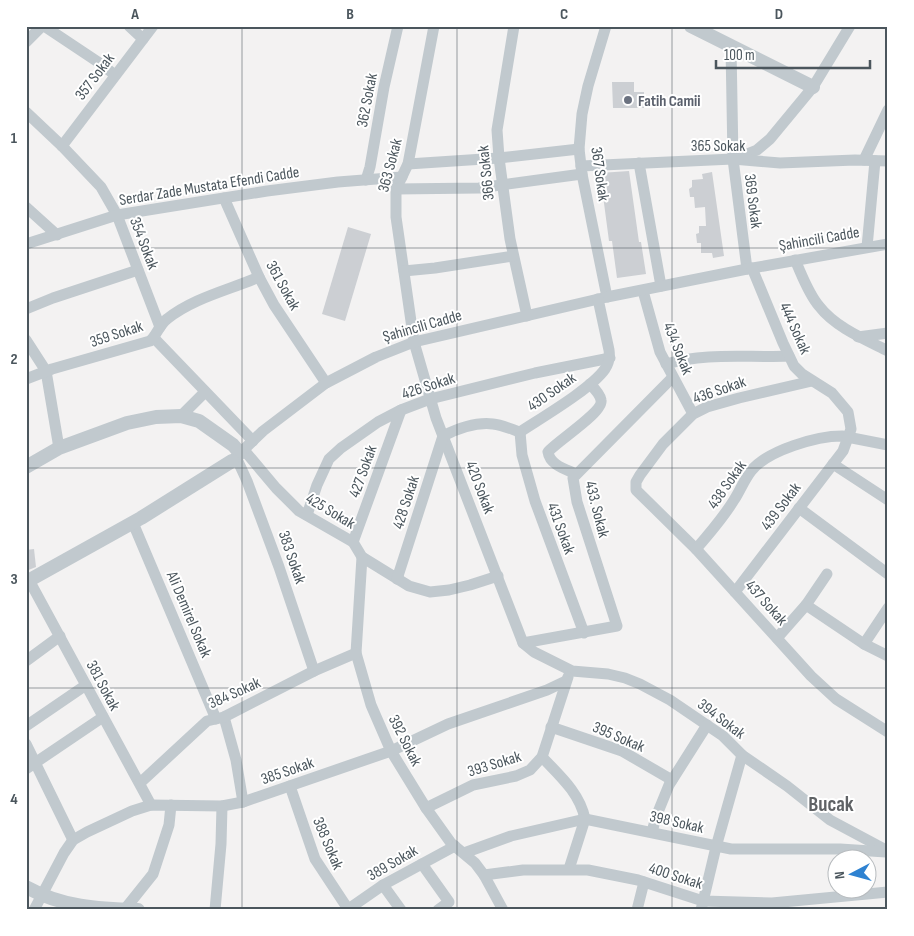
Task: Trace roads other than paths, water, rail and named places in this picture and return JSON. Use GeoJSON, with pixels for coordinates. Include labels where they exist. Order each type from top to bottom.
{"type":"FeatureCollection","features":[{"type":"Feature","properties":{"kind":"street"},"geometry":{"type":"LineString","coordinates":[[26,42],[43,26],[116,76]]}},
{"type":"Feature","properties":{"kind":"street"},"geometry":{"type":"LineString","coordinates":[[129,26],[144,39]]}},
{"type":"Feature","properties":{"kind":"street","name":"357 Sokak"},"geometry":{"type":"LineString","coordinates":[[62,146],[153,26]]}},
{"type":"Feature","properties":{"kind":"street","name":"362 Sokak"},"geometry":{"type":"LineString","coordinates":[[366,180],[398,26]]}},
{"type":"Feature","properties":{"kind":"street","name":"363 Sokak"},"geometry":{"type":"LineString","coordinates":[[414,342],[396,217],[396,189],[408,164],[434,26]]}},
{"type":"Feature","properties":{"kind":"street","name":"366 Sokak"},"geometry":{"type":"LineString","coordinates":[[514,26],[497,130],[502,185],[513,256],[527,316]]}},
{"type":"Feature","properties":{"kind":"street","name":"367 Sokak"},"geometry":{"type":"LineString","coordinates":[[603,298],[579,149],[582,114],[588,86],[606,26]]}},
{"type":"Feature","properties":{"kind":"street"},"geometry":{"type":"LineString","coordinates":[[691,26],[812,87]]}},
{"type":"Feature","properties":{"kind":"street"},"geometry":{"type":"LineString","coordinates":[[732,159],[750,153],[762,146],[812,87],[850,26]]}},
{"type":"Feature","properties":{"kind":"street","name":"369 Sokak"},"geometry":{"type":"LineString","coordinates":[[730,47],[732,159],[749,268]]}},
{"type":"Feature","properties":{"kind":"street"},"geometry":{"type":"LineString","coordinates":[[867,247],[865,160],[888,110]]}},
{"type":"Feature","properties":{"kind":"street","name":"354 Sokak"},"geometry":{"type":"LineString","coordinates":[[26,112],[97,181],[117,215],[160,327]]}},
{"type":"Feature","properties":{"kind":"street"},"geometry":{"type":"LineString","coordinates":[[408,164],[499,158],[579,149]]}},
{"type":"Feature","properties":{"kind":"street","name":"365 Sokak"},"geometry":{"type":"LineString","coordinates":[[396,189],[479,188],[581,170],[639,163],[732,159],[780,163],[888,161]]}},
{"type":"Feature","properties":{"kind":"street"},"geometry":{"type":"LineString","coordinates":[[639,163],[661,286]]}},
{"type":"Feature","properties":{"kind":"street","name":"Serdar Zade Mustata Efendi Cadde"},"geometry":{"type":"LineString","coordinates":[[26,244],[117,215],[267,191],[402,177]]}},
{"type":"Feature","properties":{"kind":"street","name":"361 Sokak"},"geometry":{"type":"LineString","coordinates":[[224,198],[259,277],[274,305],[326,383]]}},
{"type":"Feature","properties":{"kind":"street"},"geometry":{"type":"LineString","coordinates":[[26,207],[57,235]]}},
{"type":"Feature","properties":{"kind":"street","name":"Şahincili Cadde"},"geometry":{"type":"LineString","coordinates":[[27,581],[133,522],[238,455],[311,393],[326,383],[376,357],[414,342],[661,286],[749,268],[888,244]]}},
{"type":"Feature","properties":{"kind":"street"},"geometry":{"type":"LineString","coordinates":[[404,270],[435,268],[513,256]]}},
{"type":"Feature","properties":{"kind":"street"},"geometry":{"type":"LineString","coordinates":[[795,260],[817,304],[833,320],[858,337],[888,351]]}},
{"type":"Feature","properties":{"kind":"street","name":"444 Sokak"},"geometry":{"type":"LineString","coordinates":[[749,268],[789,356],[798,371],[832,393],[848,412],[851,429],[848,438]]}},
{"type":"Feature","properties":{"kind":"street"},"geometry":{"type":"LineString","coordinates":[[26,309],[53,298],[138,270]]}},
{"type":"Feature","properties":{"kind":"street","name":"359 Sokak"},"geometry":{"type":"LineString","coordinates":[[26,379],[46,371],[146,343],[154,338],[167,319],[196,302],[259,277]]}},
{"type":"Feature","properties":{"kind":"street","name":"434 Sokak"},"geometry":{"type":"LineString","coordinates":[[643,291],[654,334],[666,364],[693,414]]}},
{"type":"Feature","properties":{"kind":"street"},"geometry":{"type":"LineString","coordinates":[[603,298],[610,358]]}},
{"type":"Feature","properties":{"kind":"street"},"geometry":{"type":"LineString","coordinates":[[858,337],[888,333]]}},
{"type":"Feature","properties":{"kind":"street"},"geometry":{"type":"LineString","coordinates":[[154,338],[253,441]]}},
{"type":"Feature","properties":{"kind":"street"},"geometry":{"type":"LineString","coordinates":[[26,340],[46,371],[60,448]]}},
{"type":"Feature","properties":{"kind":"street","name":"420 Sokak"},"geometry":{"type":"LineString","coordinates":[[414,342],[430,399],[523,642]]}},
{"type":"Feature","properties":{"kind":"street"},"geometry":{"type":"LineString","coordinates":[[666,364],[687,359],[715,356],[789,356]]}},
{"type":"Feature","properties":{"kind":"street","name":"430 Sokak"},"geometry":{"type":"LineString","coordinates":[[444,436],[483,423],[520,432],[590,384],[605,368],[610,358]]}},
{"type":"Feature","properties":{"kind":"street","name":"426 Sokak"},"geometry":{"type":"LineString","coordinates":[[307,515],[329,459],[341,448],[378,422],[401,410],[430,399],[534,373],[610,358]]}},
{"type":"Feature","properties":{"kind":"street","name":"433. Sokak"},"geometry":{"type":"LineString","coordinates":[[584,633],[617,626],[577,502],[573,478],[672,378]]}},
{"type":"Feature","properties":{"kind":"street","name":"436 Sokak"},"geometry":{"type":"LineString","coordinates":[[636,482],[663,444],[693,414],[707,407],[739,398],[812,381]]}},
{"type":"Feature","properties":{"kind":"street"},"geometry":{"type":"LineString","coordinates":[[576,474],[554,464],[549,458],[548,452],[553,445],[580,425],[601,406],[602,401],[599,395],[590,384]]}},
{"type":"Feature","properties":{"kind":"street"},"geometry":{"type":"LineString","coordinates":[[181,416],[205,392]]}},
{"type":"Feature","properties":{"kind":"street","name":"427 Sokak"},"geometry":{"type":"LineString","coordinates":[[352,542],[401,410]]}},
{"type":"Feature","properties":{"kind":"street"},"geometry":{"type":"LineString","coordinates":[[26,467],[60,448],[127,423],[156,417],[181,416],[199,421],[233,445],[238,455]]}},
{"type":"Feature","properties":{"kind":"street","name":"431 Sokak"},"geometry":{"type":"LineString","coordinates":[[520,432],[522,455],[533,492],[584,633]]}},
{"type":"Feature","properties":{"kind":"street","name":"428 Sokak"},"geometry":{"type":"LineString","coordinates":[[397,579],[444,436]]}},
{"type":"Feature","properties":{"kind":"street","name":"438 Sokak"},"geometry":{"type":"LineString","coordinates":[[696,549],[720,521],[752,470],[776,452],[817,439],[836,436],[888,445]]}},
{"type":"Feature","properties":{"kind":"street","name":"439 Sokak"},"geometry":{"type":"LineString","coordinates":[[735,592],[843,451],[848,438]]}},
{"type":"Feature","properties":{"kind":"street","name":"425 Sokak"},"geometry":{"type":"LineString","coordinates":[[238,455],[299,511],[352,542],[362,556],[409,586],[430,592],[457,589],[498,576]]}},
{"type":"Feature","properties":{"kind":"street","name":"383 Sokak"},"geometry":{"type":"LineString","coordinates":[[238,455],[314,671]]}},
{"type":"Feature","properties":{"kind":"street"},"geometry":{"type":"LineString","coordinates":[[833,464],[888,500]]}},
{"type":"Feature","properties":{"kind":"street","name":"437 Sokak"},"geometry":{"type":"LineString","coordinates":[[636,482],[636,490],[640,495],[696,549],[811,676],[836,699],[888,732]]}},
{"type":"Feature","properties":{"kind":"street"},"geometry":{"type":"LineString","coordinates":[[799,508],[888,574]]}},
{"type":"Feature","properties":{"kind":"street","name":"Ali Demirel Sokak"},"geometry":{"type":"LineString","coordinates":[[133,522],[220,718],[236,760],[243,802]]}},
{"type":"Feature","properties":{"kind":"street","name":"392 Sokak"},"geometry":{"type":"LineString","coordinates":[[362,556],[356,653],[371,705],[391,751],[426,808],[442,832],[475,863],[484,875],[503,910]]}},
{"type":"Feature","properties":{"kind":"street"},"geometry":{"type":"LineString","coordinates":[[777,638],[806,605],[828,574]]}},
{"type":"Feature","properties":{"kind":"street","name":"381 Sokak"},"geometry":{"type":"LineString","coordinates":[[27,581],[60,636],[152,805]]}},
{"type":"Feature","properties":{"kind":"street"},"geometry":{"type":"LineString","coordinates":[[806,605],[864,644],[888,656]]}},
{"type":"Feature","properties":{"kind":"street"},"geometry":{"type":"LineString","coordinates":[[864,644],[888,608]]}},
{"type":"Feature","properties":{"kind":"street"},"geometry":{"type":"LineString","coordinates":[[523,642],[584,633]]}},
{"type":"Feature","properties":{"kind":"street"},"geometry":{"type":"LineString","coordinates":[[26,661],[60,636]]}},
{"type":"Feature","properties":{"kind":"street","name":"394 Sokak"},"geometry":{"type":"LineString","coordinates":[[523,642],[534,652],[569,676],[608,674],[640,684],[670,700],[723,736],[742,755],[787,786],[830,820],[888,852]]}},
{"type":"Feature","properties":{"kind":"street","name":"384 Sokak"},"geometry":{"type":"LineString","coordinates":[[140,783],[207,721],[220,718],[314,671],[356,653]]}},
{"type":"Feature","properties":{"kind":"street"},"geometry":{"type":"LineString","coordinates":[[569,676],[542,757],[573,791],[581,804],[585,819],[569,870]]}},
{"type":"Feature","properties":{"kind":"street","name":"385 Sokak"},"geometry":{"type":"LineString","coordinates":[[74,840],[132,812],[152,805],[222,806],[243,802],[391,751],[448,724],[547,690],[569,676]]}},
{"type":"Feature","properties":{"kind":"street"},"geometry":{"type":"LineString","coordinates":[[26,726],[86,685]]}},
{"type":"Feature","properties":{"kind":"street"},"geometry":{"type":"LineString","coordinates":[[31,766],[103,717]]}},
{"type":"Feature","properties":{"kind":"street"},"geometry":{"type":"LineString","coordinates":[[652,832],[656,817],[672,780],[707,725]]}},
{"type":"Feature","properties":{"kind":"street","name":"395 Sokak"},"geometry":{"type":"LineString","coordinates":[[551,727],[622,752],[672,780]]}},
{"type":"Feature","properties":{"kind":"street"},"geometry":{"type":"LineString","coordinates":[[26,744],[31,766],[74,840],[61,859],[34,910]]}},
{"type":"Feature","properties":{"kind":"street"},"geometry":{"type":"LineString","coordinates":[[702,906],[716,847],[742,755]]}},
{"type":"Feature","properties":{"kind":"street","name":"393 Sokak"},"geometry":{"type":"LineString","coordinates":[[426,808],[473,785],[524,773],[530,770],[542,757]]}},
{"type":"Feature","properties":{"kind":"street","name":"388 Sokak"},"geometry":{"type":"LineString","coordinates":[[290,786],[315,859],[347,909]]}},
{"type":"Feature","properties":{"kind":"street"},"geometry":{"type":"LineString","coordinates":[[124,909],[153,874],[166,837],[171,805]]}},
{"type":"Feature","properties":{"kind":"street"},"geometry":{"type":"LineString","coordinates":[[215,910],[221,844],[222,806]]}},
{"type":"Feature","properties":{"kind":"street","name":"398 Sokak"},"geometry":{"type":"LineString","coordinates":[[459,849],[585,819],[716,847],[756,850],[840,849],[888,852]]}},
{"type":"Feature","properties":{"kind":"street","name":"389 Sokak"},"geometry":{"type":"LineString","coordinates":[[347,909],[383,885],[422,864],[459,849]]}},
{"type":"Feature","properties":{"kind":"street"},"geometry":{"type":"LineString","coordinates":[[422,864],[449,902],[438,910]]}},
{"type":"Feature","properties":{"kind":"street","name":"400 Sokak"},"geometry":{"type":"LineString","coordinates":[[484,875],[523,870],[588,870],[644,882],[702,906],[772,903],[888,892]]}},
{"type":"Feature","properties":{"kind":"street"},"geometry":{"type":"LineString","coordinates":[[637,910],[644,882]]}},
{"type":"Feature","properties":{"kind":"street"},"geometry":{"type":"LineString","coordinates":[[383,885],[401,910]]}},
{"type":"Feature","properties":{"kind":"street"},"geometry":{"type":"LineString","coordinates":[[26,887],[55,901],[98,909],[138,910]]}},
{"type":"Feature","properties":{"kind":"place","name":"Fatih Camii"},"geometry":{"type":"Point","coordinates":[628,100]}},
{"type":"Feature","properties":{"kind":"district","name":"Bucak"},"geometry":{"type":"Point","coordinates":[831,804]}}]}
